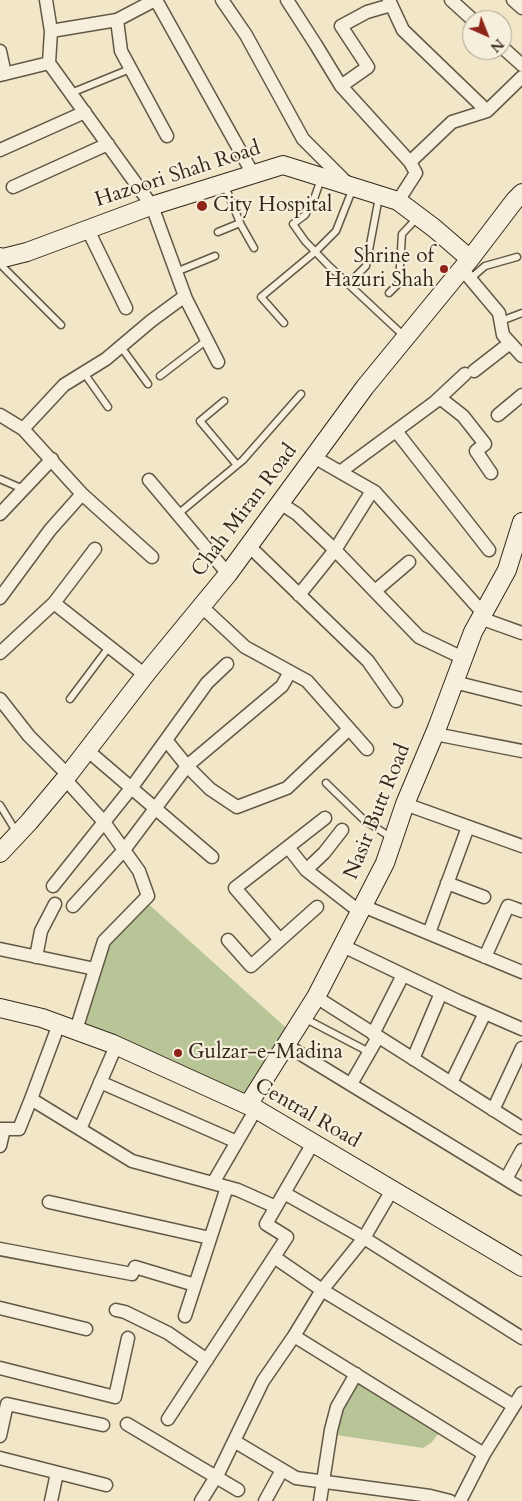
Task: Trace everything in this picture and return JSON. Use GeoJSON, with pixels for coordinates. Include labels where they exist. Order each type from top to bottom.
{"type":"FeatureCollection","features":[{"type":"Feature","properties":{"kind":"street"},"geometry":{"type":"LineString","coordinates":[[46,0],[51,30],[49,63],[152,206],[185,296],[218,362]]}},
{"type":"Feature","properties":{"kind":"street"},"geometry":{"type":"LineString","coordinates":[[51,30],[117,20],[155,0],[253,174]]}},
{"type":"Feature","properties":{"kind":"street"},"geometry":{"type":"LineString","coordinates":[[222,0],[246,35],[304,139],[352,187]]}},
{"type":"Feature","properties":{"kind":"street"},"geometry":{"type":"LineString","coordinates":[[451,0],[462,10]]}},
{"type":"Feature","properties":{"kind":"street"},"geometry":{"type":"LineString","coordinates":[[513,0],[522,8]]}},
{"type":"Feature","properties":{"kind":"street"},"geometry":{"type":"LineString","coordinates":[[290,1],[341,86],[410,162],[416,173],[398,201]]}},
{"type":"Feature","properties":{"kind":"street"},"geometry":{"type":"LineString","coordinates":[[341,86],[368,67],[341,26],[366,12],[390,2],[403,30],[487,111]]}},
{"type":"Feature","properties":{"kind":"street"},"geometry":{"type":"LineString","coordinates":[[117,20],[120,51],[167,136]]}},
{"type":"Feature","properties":{"kind":"street"},"geometry":{"type":"LineString","coordinates":[[0,51],[2,74],[49,63]]}},
{"type":"Feature","properties":{"kind":"street"},"geometry":{"type":"LineString","coordinates":[[512,56],[522,65]]}},
{"type":"Feature","properties":{"kind":"street"},"geometry":{"type":"LineString","coordinates":[[410,162],[452,122],[487,111],[522,77]]}},
{"type":"Feature","properties":{"kind":"street"},"geometry":{"type":"LineString","coordinates":[[0,150],[85,112]]}},
{"type":"Feature","properties":{"kind":"street"},"geometry":{"type":"LineString","coordinates":[[13,187],[108,144]]}},
{"type":"Feature","properties":{"kind":"street","name":"Hazoori Shah Road"},"geometry":{"type":"LineString","coordinates":[[1,256],[27,252],[152,206],[283,164],[398,201],[418,216],[467,269]]}},
{"type":"Feature","properties":{"kind":"street","name":"Chah Miran Road"},"geometry":{"type":"LineString","coordinates":[[0,853],[67,777],[145,675],[228,574],[366,388],[406,338],[467,269],[515,200],[522,193]]}},
{"type":"Feature","properties":{"kind":"street"},"geometry":{"type":"LineString","coordinates":[[88,230],[126,308]]}},
{"type":"Feature","properties":{"kind":"street"},"geometry":{"type":"LineString","coordinates":[[467,269],[499,313],[503,335],[522,356]]}},
{"type":"Feature","properties":{"kind":"street"},"geometry":{"type":"LineString","coordinates":[[23,429],[64,385],[106,359],[151,321],[185,296]]}},
{"type":"Feature","properties":{"kind":"street"},"geometry":{"type":"LineString","coordinates":[[340,472],[510,343]]}},
{"type":"Feature","properties":{"kind":"street"},"geometry":{"type":"LineString","coordinates":[[498,416],[522,395]]}},
{"type":"Feature","properties":{"kind":"street"},"geometry":{"type":"LineString","coordinates":[[440,398],[463,416],[485,444],[476,451],[491,473]]}},
{"type":"Feature","properties":{"kind":"street"},"geometry":{"type":"LineString","coordinates":[[0,415],[23,429],[82,494],[152,557]]}},
{"type":"Feature","properties":{"kind":"street"},"geometry":{"type":"LineString","coordinates":[[396,430],[489,550]]}},
{"type":"Feature","properties":{"kind":"street"},"geometry":{"type":"LineString","coordinates":[[314,457],[372,491],[482,616],[522,633]]}},
{"type":"Feature","properties":{"kind":"street"},"geometry":{"type":"LineString","coordinates":[[0,514],[52,459]]}},
{"type":"Feature","properties":{"kind":"street"},"geometry":{"type":"LineString","coordinates":[[149,480],[228,574]]}},
{"type":"Feature","properties":{"kind":"street"},"geometry":{"type":"LineString","coordinates":[[300,594],[335,550],[372,491]]}},
{"type":"Feature","properties":{"kind":"street"},"geometry":{"type":"LineString","coordinates":[[0,598],[50,530],[82,494]]}},
{"type":"Feature","properties":{"kind":"street"},"geometry":{"type":"LineString","coordinates":[[280,503],[297,514],[335,550],[419,637],[463,658]]}},
{"type":"Feature","properties":{"kind":"street","name":"Nasir Butt Road"},"geometry":{"type":"LineString","coordinates":[[252,1107],[286,1045],[316,997],[385,863],[405,804],[434,734],[472,632],[518,547],[522,522]]}},
{"type":"Feature","properties":{"kind":"street"},"geometry":{"type":"LineString","coordinates":[[249,546],[368,661],[396,701]]}},
{"type":"Feature","properties":{"kind":"street"},"geometry":{"type":"LineString","coordinates":[[0,653],[54,603],[95,550]]}},
{"type":"Feature","properties":{"kind":"street"},"geometry":{"type":"LineString","coordinates":[[375,591],[409,562]]}},
{"type":"Feature","properties":{"kind":"street"},"geometry":{"type":"LineString","coordinates":[[54,603],[145,675]]}},
{"type":"Feature","properties":{"kind":"street"},"geometry":{"type":"LineString","coordinates":[[201,606],[245,647],[307,681],[367,749]]}},
{"type":"Feature","properties":{"kind":"street"},"geometry":{"type":"LineString","coordinates":[[53,886],[132,788],[207,683],[227,664]]}},
{"type":"Feature","properties":{"kind":"street"},"geometry":{"type":"LineString","coordinates":[[73,906],[124,850],[187,766],[282,686],[290,672]]}},
{"type":"Feature","properties":{"kind":"street"},"geometry":{"type":"LineString","coordinates":[[454,682],[522,699]]}},
{"type":"Feature","properties":{"kind":"street"},"geometry":{"type":"LineString","coordinates":[[2,707],[67,777],[104,822],[139,871],[148,896],[104,940],[76,1030]]}},
{"type":"Feature","properties":{"kind":"street"},"geometry":{"type":"LineString","coordinates":[[166,740],[210,790],[237,807],[287,788],[349,729]]}},
{"type":"Feature","properties":{"kind":"street"},"geometry":{"type":"LineString","coordinates":[[434,734],[522,752]]}},
{"type":"Feature","properties":{"kind":"street"},"geometry":{"type":"LineString","coordinates":[[87,750],[156,807],[212,857]]}},
{"type":"Feature","properties":{"kind":"street"},"geometry":{"type":"LineString","coordinates":[[405,804],[522,846]]}},
{"type":"Feature","properties":{"kind":"street"},"geometry":{"type":"LineString","coordinates":[[280,940],[235,888],[325,818]]}},
{"type":"Feature","properties":{"kind":"street"},"geometry":{"type":"LineString","coordinates":[[428,933],[468,827]]}},
{"type":"Feature","properties":{"kind":"street"},"geometry":{"type":"LineString","coordinates":[[306,870],[324,853],[342,830]]}},
{"type":"Feature","properties":{"kind":"street"},"geometry":{"type":"LineString","coordinates":[[288,847],[306,870],[362,909],[428,933],[485,957],[520,967]]}},
{"type":"Feature","properties":{"kind":"street"},"geometry":{"type":"LineString","coordinates":[[447,883],[484,897]]}},
{"type":"Feature","properties":{"kind":"street"},"geometry":{"type":"LineString","coordinates":[[36,957],[40,931],[55,904]]}},
{"type":"Feature","properties":{"kind":"street"},"geometry":{"type":"LineString","coordinates":[[485,957],[508,906],[522,911]]}},
{"type":"Feature","properties":{"kind":"street"},"geometry":{"type":"LineString","coordinates":[[228,940],[251,966],[317,907]]}},
{"type":"Feature","properties":{"kind":"street"},"geometry":{"type":"LineString","coordinates":[[343,946],[522,1029]]}},
{"type":"Feature","properties":{"kind":"street"},"geometry":{"type":"LineString","coordinates":[[0,949],[95,969]]}},
{"type":"Feature","properties":{"kind":"street"},"geometry":{"type":"LineString","coordinates":[[351,1084],[369,1052],[403,975]]}},
{"type":"Feature","properties":{"kind":"street"},"geometry":{"type":"LineString","coordinates":[[413,1059],[441,993]]}},
{"type":"Feature","properties":{"kind":"street"},"geometry":{"type":"LineString","coordinates":[[316,997],[522,1128]]}},
{"type":"Feature","properties":{"kind":"street","name":"Central Road"},"geometry":{"type":"LineString","coordinates":[[1,1010],[42,1018],[76,1030],[252,1107],[522,1267]]}},
{"type":"Feature","properties":{"kind":"street"},"geometry":{"type":"LineString","coordinates":[[451,1083],[485,1013]]}},
{"type":"Feature","properties":{"kind":"street"},"geometry":{"type":"LineString","coordinates":[[0,1146],[2,1129],[19,1129],[59,1024]]}},
{"type":"Feature","properties":{"kind":"street"},"geometry":{"type":"LineString","coordinates":[[286,1045],[522,1189]]}},
{"type":"Feature","properties":{"kind":"street"},"geometry":{"type":"LineString","coordinates":[[80,1129],[116,1046]]}},
{"type":"Feature","properties":{"kind":"street"},"geometry":{"type":"LineString","coordinates":[[493,1110],[522,1048]]}},
{"type":"Feature","properties":{"kind":"street"},"geometry":{"type":"LineString","coordinates":[[100,1082],[237,1142]]}},
{"type":"Feature","properties":{"kind":"street"},"geometry":{"type":"LineString","coordinates":[[31,1099],[132,1161],[238,1190],[276,1207]]}},
{"type":"Feature","properties":{"kind":"street"},"geometry":{"type":"LineString","coordinates":[[213,1183],[237,1142],[252,1107]]}},
{"type":"Feature","properties":{"kind":"street"},"geometry":{"type":"LineString","coordinates":[[168,1418],[287,1237],[266,1224],[313,1143]]}},
{"type":"Feature","properties":{"kind":"street"},"geometry":{"type":"LineString","coordinates":[[506,1179],[522,1150]]}},
{"type":"Feature","properties":{"kind":"street"},"geometry":{"type":"LineString","coordinates":[[184,1316],[228,1187]]}},
{"type":"Feature","properties":{"kind":"street"},"geometry":{"type":"LineString","coordinates":[[202,1501],[217,1476],[263,1381],[294,1336],[322,1290],[364,1238],[392,1190]]}},
{"type":"Feature","properties":{"kind":"street"},"geometry":{"type":"LineString","coordinates":[[284,1193],[364,1238],[522,1338]]}},
{"type":"Feature","properties":{"kind":"street"},"geometry":{"type":"LineString","coordinates":[[49,1202],[210,1238]]}},
{"type":"Feature","properties":{"kind":"street"},"geometry":{"type":"LineString","coordinates":[[0,1248],[132,1274],[135,1267],[195,1285]]}},
{"type":"Feature","properties":{"kind":"street"},"geometry":{"type":"LineString","coordinates":[[274,1257],[322,1290],[514,1406]]}},
{"type":"Feature","properties":{"kind":"street"},"geometry":{"type":"LineString","coordinates":[[0,1308],[86,1329]]}},
{"type":"Feature","properties":{"kind":"street"},"geometry":{"type":"LineString","coordinates":[[116,1310],[125,1312],[168,1333],[207,1360]]}},
{"type":"Feature","properties":{"kind":"street"},"geometry":{"type":"LineString","coordinates":[[294,1336],[484,1454]]}},
{"type":"Feature","properties":{"kind":"street"},"geometry":{"type":"LineString","coordinates":[[0,1368],[115,1397],[128,1338]]}},
{"type":"Feature","properties":{"kind":"street"},"geometry":{"type":"LineString","coordinates":[[320,1501],[331,1430],[337,1407],[356,1374]]}},
{"type":"Feature","properties":{"kind":"street"},"geometry":{"type":"LineString","coordinates":[[460,1501],[484,1454],[522,1393]]}},
{"type":"Feature","properties":{"kind":"street"},"geometry":{"type":"LineString","coordinates":[[1,1430],[7,1404],[103,1425]]}},
{"type":"Feature","properties":{"kind":"street"},"geometry":{"type":"LineString","coordinates":[[127,1424],[238,1490]]}},
{"type":"Feature","properties":{"kind":"street"},"geometry":{"type":"LineString","coordinates":[[234,1441],[296,1478],[430,1496],[450,1501]]}},
{"type":"Feature","properties":{"kind":"street"},"geometry":{"type":"LineString","coordinates":[[0,1458],[106,1484]]}},
{"type":"Feature","properties":{"kind":"street"},"geometry":{"type":"LineString","coordinates":[[265,1501],[282,1470]]}},
{"type":"Feature","properties":{"kind":"street"},"geometry":{"type":"LineString","coordinates":[[51,1501],[57,1473]]}},
{"type":"Feature","properties":{"kind":"lane"},"geometry":{"type":"LineString","coordinates":[[71,93],[130,69]]}},
{"type":"Feature","properties":{"kind":"lane"},"geometry":{"type":"LineString","coordinates":[[322,177],[314,199],[305,215],[293,224],[304,241],[406,338]]}},
{"type":"Feature","properties":{"kind":"lane"},"geometry":{"type":"LineString","coordinates":[[224,183],[240,223],[254,248]]}},
{"type":"Feature","properties":{"kind":"lane"},"geometry":{"type":"LineString","coordinates":[[284,323],[261,297],[315,252],[336,231],[352,187]]}},
{"type":"Feature","properties":{"kind":"lane"},"geometry":{"type":"LineString","coordinates":[[348,284],[366,266],[380,195]]}},
{"type":"Feature","properties":{"kind":"lane"},"geometry":{"type":"LineString","coordinates":[[389,293],[399,282],[402,234],[418,216]]}},
{"type":"Feature","properties":{"kind":"lane"},"geometry":{"type":"LineString","coordinates":[[218,232],[240,223]]}},
{"type":"Feature","properties":{"kind":"lane"},"geometry":{"type":"LineString","coordinates":[[368,255],[400,260]]}},
{"type":"Feature","properties":{"kind":"lane"},"geometry":{"type":"LineString","coordinates":[[1,256],[3,268],[61,325]]}},
{"type":"Feature","properties":{"kind":"lane"},"geometry":{"type":"LineString","coordinates":[[176,272],[215,256]]}},
{"type":"Feature","properties":{"kind":"lane"},"geometry":{"type":"LineString","coordinates":[[467,269],[517,257]]}},
{"type":"Feature","properties":{"kind":"lane"},"geometry":{"type":"LineString","coordinates":[[501,321],[522,313]]}},
{"type":"Feature","properties":{"kind":"lane"},"geometry":{"type":"LineString","coordinates":[[160,376],[207,340]]}},
{"type":"Feature","properties":{"kind":"lane"},"geometry":{"type":"LineString","coordinates":[[121,347],[148,384]]}},
{"type":"Feature","properties":{"kind":"lane"},"geometry":{"type":"LineString","coordinates":[[84,373],[108,407]]}},
{"type":"Feature","properties":{"kind":"lane"},"geometry":{"type":"LineString","coordinates":[[178,514],[237,465],[302,394]]}},
{"type":"Feature","properties":{"kind":"lane"},"geometry":{"type":"LineString","coordinates":[[224,400],[200,421],[237,465]]}},
{"type":"Feature","properties":{"kind":"lane"},"geometry":{"type":"LineString","coordinates":[[0,479],[23,489]]}},
{"type":"Feature","properties":{"kind":"lane"},"geometry":{"type":"LineString","coordinates":[[70,698],[110,647]]}},
{"type":"Feature","properties":{"kind":"lane"},"geometry":{"type":"LineString","coordinates":[[326,783],[364,820],[393,838]]}},
{"type":"Feature","properties":{"kind":"lane"},"geometry":{"type":"LineString","coordinates":[[0,805],[18,834]]}},
{"type":"Feature","properties":{"kind":"lane"},"geometry":{"type":"LineString","coordinates":[[304,1017],[369,1052]]}},
{"type":"Feature","properties":{"kind":"green space"},"geometry":{"type":"Polygon","coordinates":[[[144,900],[293,1034],[248,1105],[76,1030],[104,941],[144,900]]]}},
{"type":"Feature","properties":{"kind":"green space"},"geometry":{"type":"Polygon","coordinates":[[[356,1374],[443,1428],[431,1443],[423,1448],[330,1434],[356,1374]]]}},
{"type":"Feature","properties":{"kind":"place","name":"City Hospital"},"geometry":{"type":"Point","coordinates":[202,206]}},
{"type":"Feature","properties":{"kind":"place","name":"Shrine of Hazuri Shah"},"geometry":{"type":"Point","coordinates":[444,269]}},
{"type":"Feature","properties":{"kind":"place","name":"Gulzar-e-Madina"},"geometry":{"type":"Point","coordinates":[178,1053]}}]}
